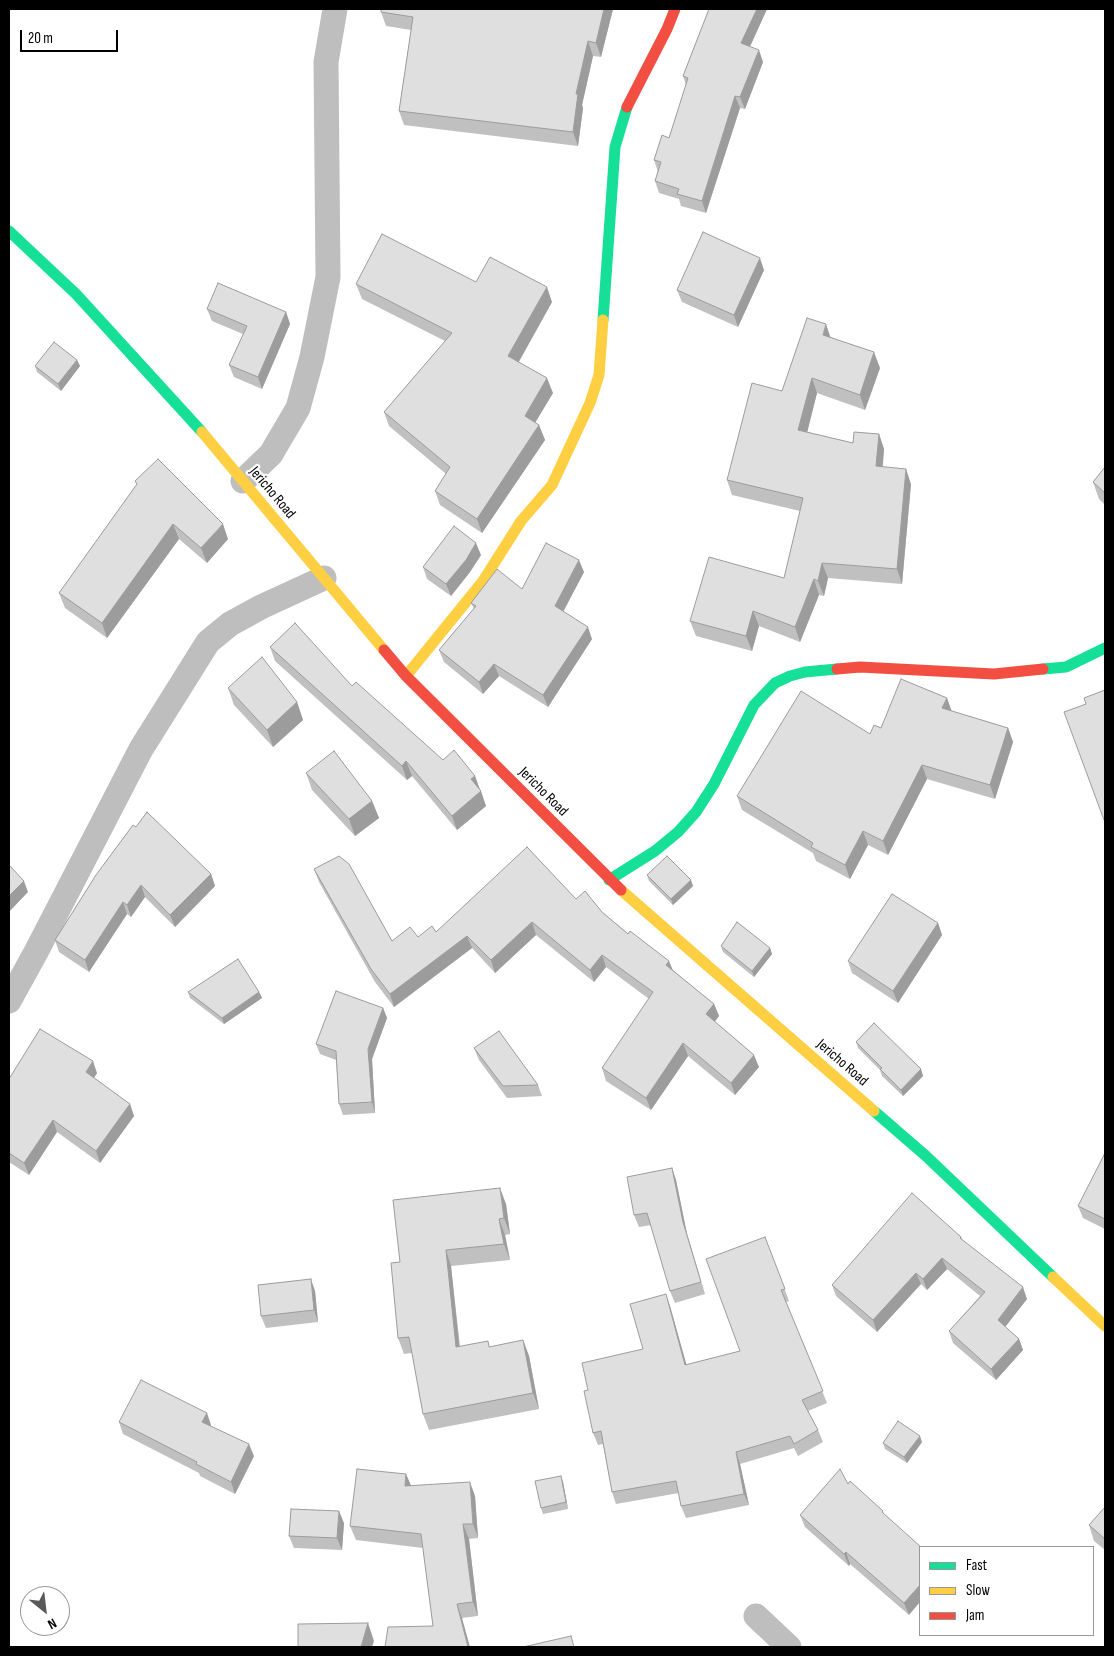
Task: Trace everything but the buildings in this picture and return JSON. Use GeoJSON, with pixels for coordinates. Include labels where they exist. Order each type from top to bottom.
{"type":"FeatureCollection","features":[{"type":"Feature","properties":{"kind":"street"},"geometry":{"type":"LineString","coordinates":[[243,481],[271,454],[298,408],[312,357],[328,277],[326,62],[335,9]]}},
{"type":"Feature","properties":{"kind":"street"},"geometry":{"type":"LineString","coordinates":[[406,676],[482,581],[521,521],[552,485],[590,403],[598,374],[615,147],[628,102],[667,29],[675,9]]}},
{"type":"Feature","properties":{"kind":"street","name":"Jericho Road"},"geometry":{"type":"LineString","coordinates":[[9,231],[76,294],[184,411],[406,676],[609,880],[926,1156],[1105,1326]]}},
{"type":"Feature","properties":{"kind":"street"},"geometry":{"type":"LineString","coordinates":[[9,1001],[141,749],[208,642],[230,624],[261,607],[324,578]]}},
{"type":"Feature","properties":{"kind":"street"},"geometry":{"type":"LineString","coordinates":[[609,880],[654,851],[678,832],[696,812],[714,784],[754,705],[775,684],[783,680],[805,672],[860,667],[994,674],[1066,667],[1105,648]]}},
{"type":"Feature","properties":{"kind":"street"},"geometry":{"type":"LineString","coordinates":[[756,1616],[789,1647]]}},
{"type":"Feature","properties":{"kind":"traffic: fast"},"geometry":{"type":"LineString","coordinates":[[603,320],[615,147],[627,107]]}},
{"type":"Feature","properties":{"kind":"traffic: fast"},"geometry":{"type":"LineString","coordinates":[[9,231],[76,294],[202,432]]}},
{"type":"Feature","properties":{"kind":"traffic: fast"},"geometry":{"type":"LineString","coordinates":[[1043,669],[1066,667],[1105,648]]}},
{"type":"Feature","properties":{"kind":"traffic: fast"},"geometry":{"type":"LineString","coordinates":[[609,880],[655,851],[678,832],[696,812],[714,784],[754,705],[775,683],[805,672],[837,669]]}},
{"type":"Feature","properties":{"kind":"traffic: fast"},"geometry":{"type":"LineString","coordinates":[[874,1111],[926,1156],[1053,1277]]}},
{"type":"Feature","properties":{"kind":"traffic: slow"},"geometry":{"type":"LineString","coordinates":[[406,676],[483,581],[521,521],[552,485],[590,403],[599,375],[603,320]]}},
{"type":"Feature","properties":{"kind":"traffic: slow"},"geometry":{"type":"LineString","coordinates":[[202,432],[384,650]]}},
{"type":"Feature","properties":{"kind":"traffic: slow"},"geometry":{"type":"LineString","coordinates":[[621,890],[874,1111]]}},
{"type":"Feature","properties":{"kind":"traffic: slow"},"geometry":{"type":"LineString","coordinates":[[1053,1277],[1105,1326]]}},
{"type":"Feature","properties":{"kind":"traffic: jam"},"geometry":{"type":"LineString","coordinates":[[627,107],[667,29],[675,9]]}},
{"type":"Feature","properties":{"kind":"traffic: jam"},"geometry":{"type":"LineString","coordinates":[[384,650],[406,676],[621,890]]}},
{"type":"Feature","properties":{"kind":"traffic: jam"},"geometry":{"type":"LineString","coordinates":[[837,669],[860,667],[994,674],[1043,669]]}}]}
